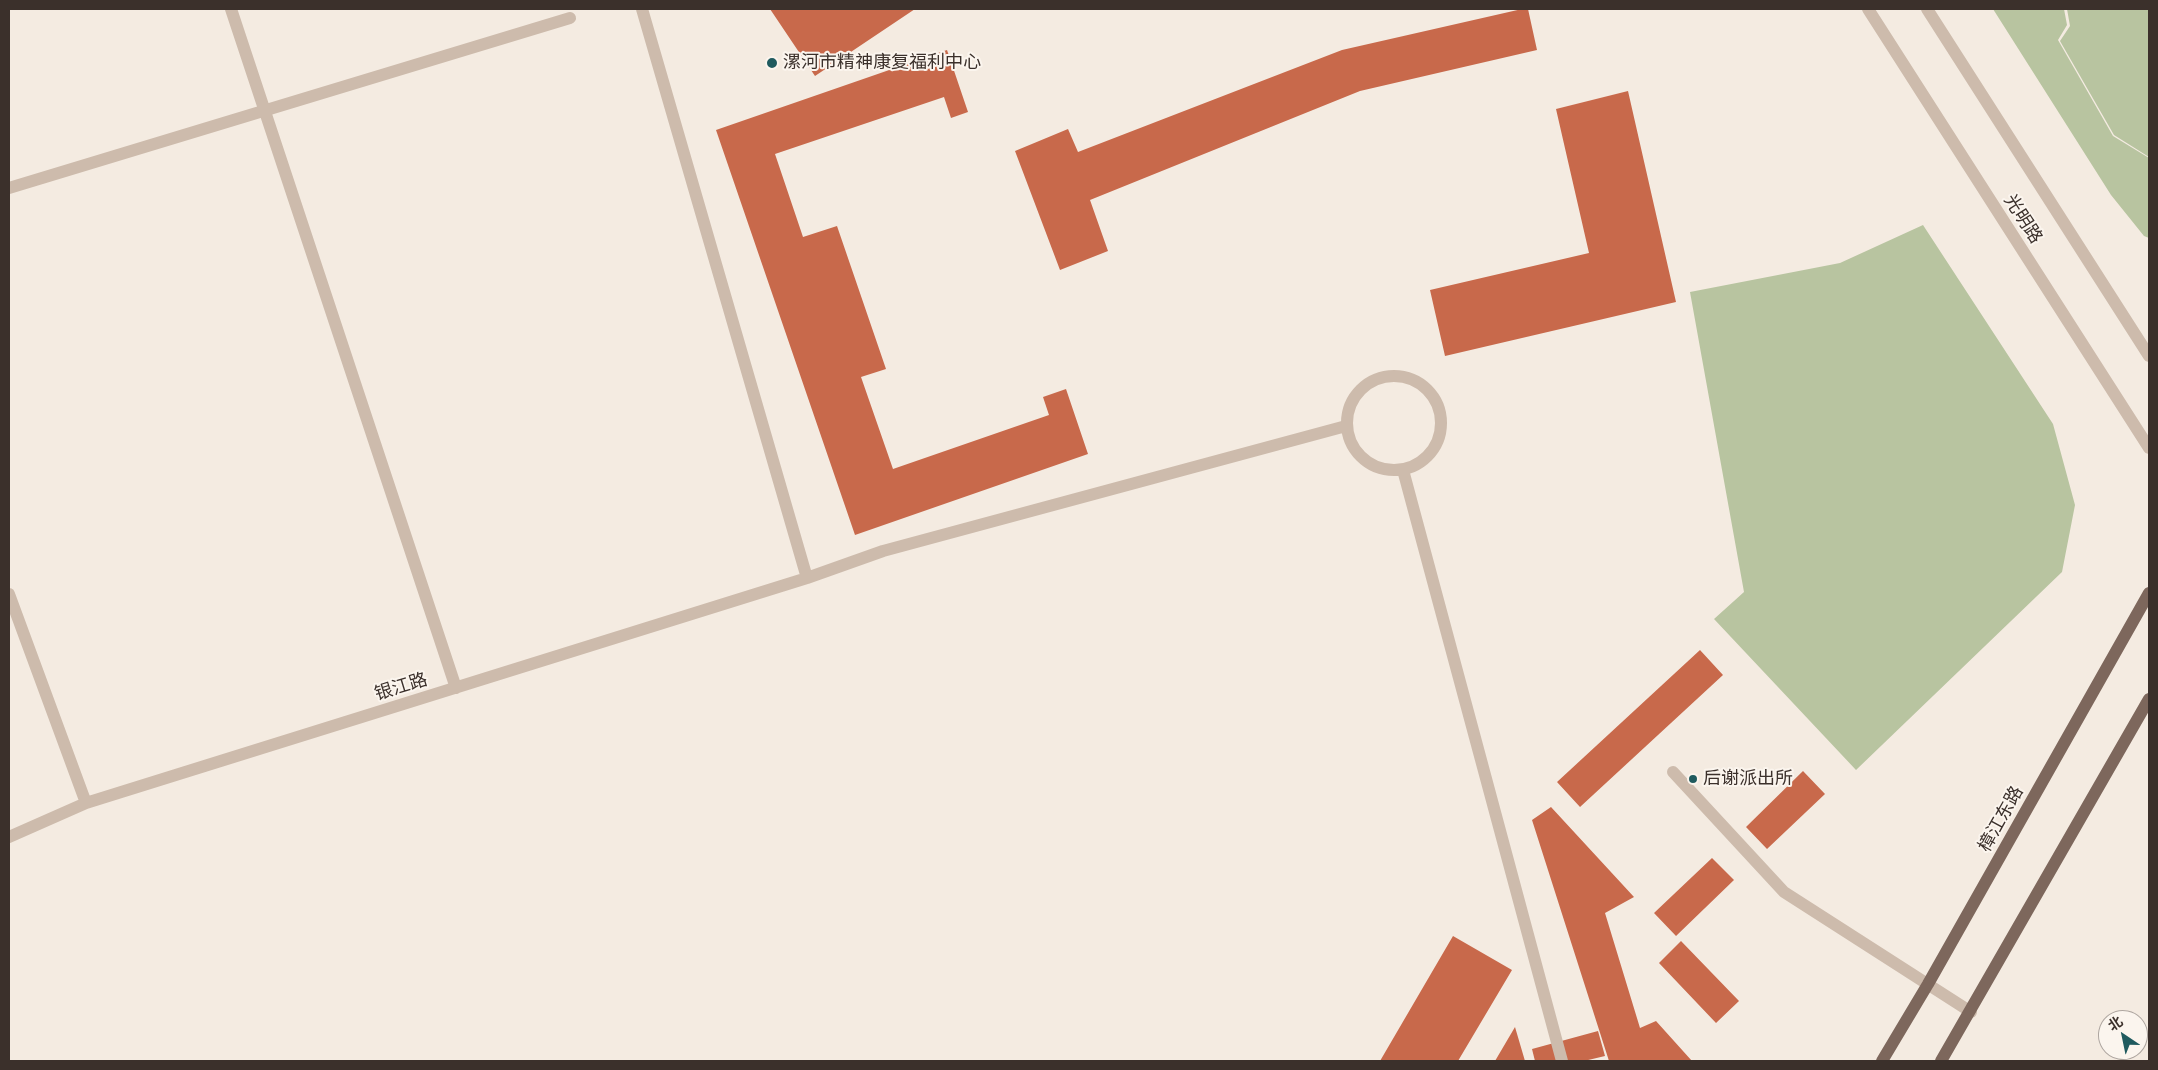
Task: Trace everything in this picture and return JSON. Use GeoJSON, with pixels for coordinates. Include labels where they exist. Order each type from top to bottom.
{"type":"FeatureCollection","features":[{"type":"Feature","properties":{"kind":"main road","name":"樟江东路"},"geometry":{"type":"LineString","coordinates":[[1882,1061],[1928,984],[2149,593]]}},
{"type":"Feature","properties":{"kind":"main road"},"geometry":{"type":"LineString","coordinates":[[1941,1061],[1971,1012],[2149,699]]}},
{"type":"Feature","properties":{"kind":"street"},"geometry":{"type":"LineString","coordinates":[[231,9],[456,688]]}},
{"type":"Feature","properties":{"kind":"street"},"geometry":{"type":"LineString","coordinates":[[642,9],[807,578]]}},
{"type":"Feature","properties":{"kind":"street","name":"光明路"},"geometry":{"type":"LineString","coordinates":[[1868,9],[2149,448]]}},
{"type":"Feature","properties":{"kind":"street","name":"光明路"},"geometry":{"type":"LineString","coordinates":[[1927,9],[2149,356]]}},
{"type":"Feature","properties":{"kind":"street"},"geometry":{"type":"LineString","coordinates":[[9,188],[570,18]]}},
{"type":"Feature","properties":{"kind":"street"},"geometry":{"type":"LineString","coordinates":[[1402,376],[1423,384],[1434,396],[1440,410],[1442,424],[1439,440],[1431,454],[1419,464],[1404,470],[1387,470],[1372,465],[1359,455],[1350,442],[1346,426],[1348,410],[1355,396],[1366,385],[1379,377],[1402,376]]}},
{"type":"Feature","properties":{"kind":"street","name":"银江路"},"geometry":{"type":"LineString","coordinates":[[9,837],[86,804],[807,578],[882,551],[1346,426]]}},
{"type":"Feature","properties":{"kind":"street"},"geometry":{"type":"LineString","coordinates":[[1404,470],[1562,1061]]}},
{"type":"Feature","properties":{"kind":"street"},"geometry":{"type":"LineString","coordinates":[[9,594],[86,804]]}},
{"type":"Feature","properties":{"kind":"street"},"geometry":{"type":"LineString","coordinates":[[1673,772],[1784,892],[1971,1012]]}},
{"type":"Feature","properties":{"kind":"green space"},"geometry":{"type":"Polygon","coordinates":[[[1993,9],[2064,9],[2067,25],[2058,40],[2113,136],[2149,158],[2149,238],[2144,236],[2111,195],[1993,9]]]}},
{"type":"Feature","properties":{"kind":"green space"},"geometry":{"type":"Polygon","coordinates":[[[2067,9],[2149,9],[2149,157],[2114,135],[2060,41],[2070,26],[2067,9]]]}},
{"type":"Feature","properties":{"kind":"green space"},"geometry":{"type":"Polygon","coordinates":[[[1923,225],[2053,424],[2075,505],[2062,572],[1856,770],[1714,619],[1744,592],[1690,292],[1840,263],[1923,225]]]}},
{"type":"Feature","properties":{"kind":"building"},"geometry":{"type":"Polygon","coordinates":[[[770,9],[915,9],[815,76],[770,9]]]}},
{"type":"Feature","properties":{"kind":"building"},"geometry":{"type":"Polygon","coordinates":[[[1528,9],[1537,50],[1360,91],[1090,200],[1108,251],[1060,270],[1015,151],[1068,129],[1078,152],[1342,50],[1528,9]]]}},
{"type":"Feature","properties":{"kind":"building"},"geometry":{"type":"Polygon","coordinates":[[[947,50],[968,112],[951,118],[944,97],[775,154],[803,237],[837,226],[886,369],[861,377],[893,469],[1049,415],[1043,397],[1066,389],[1088,454],[855,535],[716,130],[947,50]]]}},
{"type":"Feature","properties":{"kind":"building"},"geometry":{"type":"Polygon","coordinates":[[[1628,91],[1676,302],[1445,356],[1430,290],[1589,253],[1556,109],[1628,91]]]}},
{"type":"Feature","properties":{"kind":"building"},"geometry":{"type":"Polygon","coordinates":[[[1700,650],[1723,675],[1580,807],[1557,782],[1700,650]]]}},
{"type":"Feature","properties":{"kind":"building"},"geometry":{"type":"Polygon","coordinates":[[[1803,771],[1825,794],[1767,849],[1746,827],[1803,771]]]}},
{"type":"Feature","properties":{"kind":"building"},"geometry":{"type":"Polygon","coordinates":[[[1551,807],[1634,897],[1605,913],[1640,1028],[1656,1021],[1692,1061],[1609,1061],[1532,820],[1551,807]]]}},
{"type":"Feature","properties":{"kind":"building"},"geometry":{"type":"Polygon","coordinates":[[[1712,858],[1734,880],[1676,936],[1654,913],[1712,858]]]}},
{"type":"Feature","properties":{"kind":"building"},"geometry":{"type":"Polygon","coordinates":[[[1453,936],[1512,970],[1458,1061],[1380,1061],[1453,936]]]}},
{"type":"Feature","properties":{"kind":"building"},"geometry":{"type":"Polygon","coordinates":[[[1681,941],[1739,1001],[1716,1023],[1659,963],[1681,941]]]}},
{"type":"Feature","properties":{"kind":"building"},"geometry":{"type":"Polygon","coordinates":[[[1515,1027],[1525,1061],[1495,1061],[1515,1027]]]}},
{"type":"Feature","properties":{"kind":"building"},"geometry":{"type":"Polygon","coordinates":[[[1598,1031],[1605,1056],[1584,1061],[1535,1061],[1532,1049],[1598,1031]]]}},
{"type":"Feature","properties":{"kind":"place","name":"漯河市精神康复福利中心"},"geometry":{"type":"Point","coordinates":[772,63]}},
{"type":"Feature","properties":{"kind":"place","name":"后谢派出所"},"geometry":{"type":"Point","coordinates":[1693,779]}}]}
